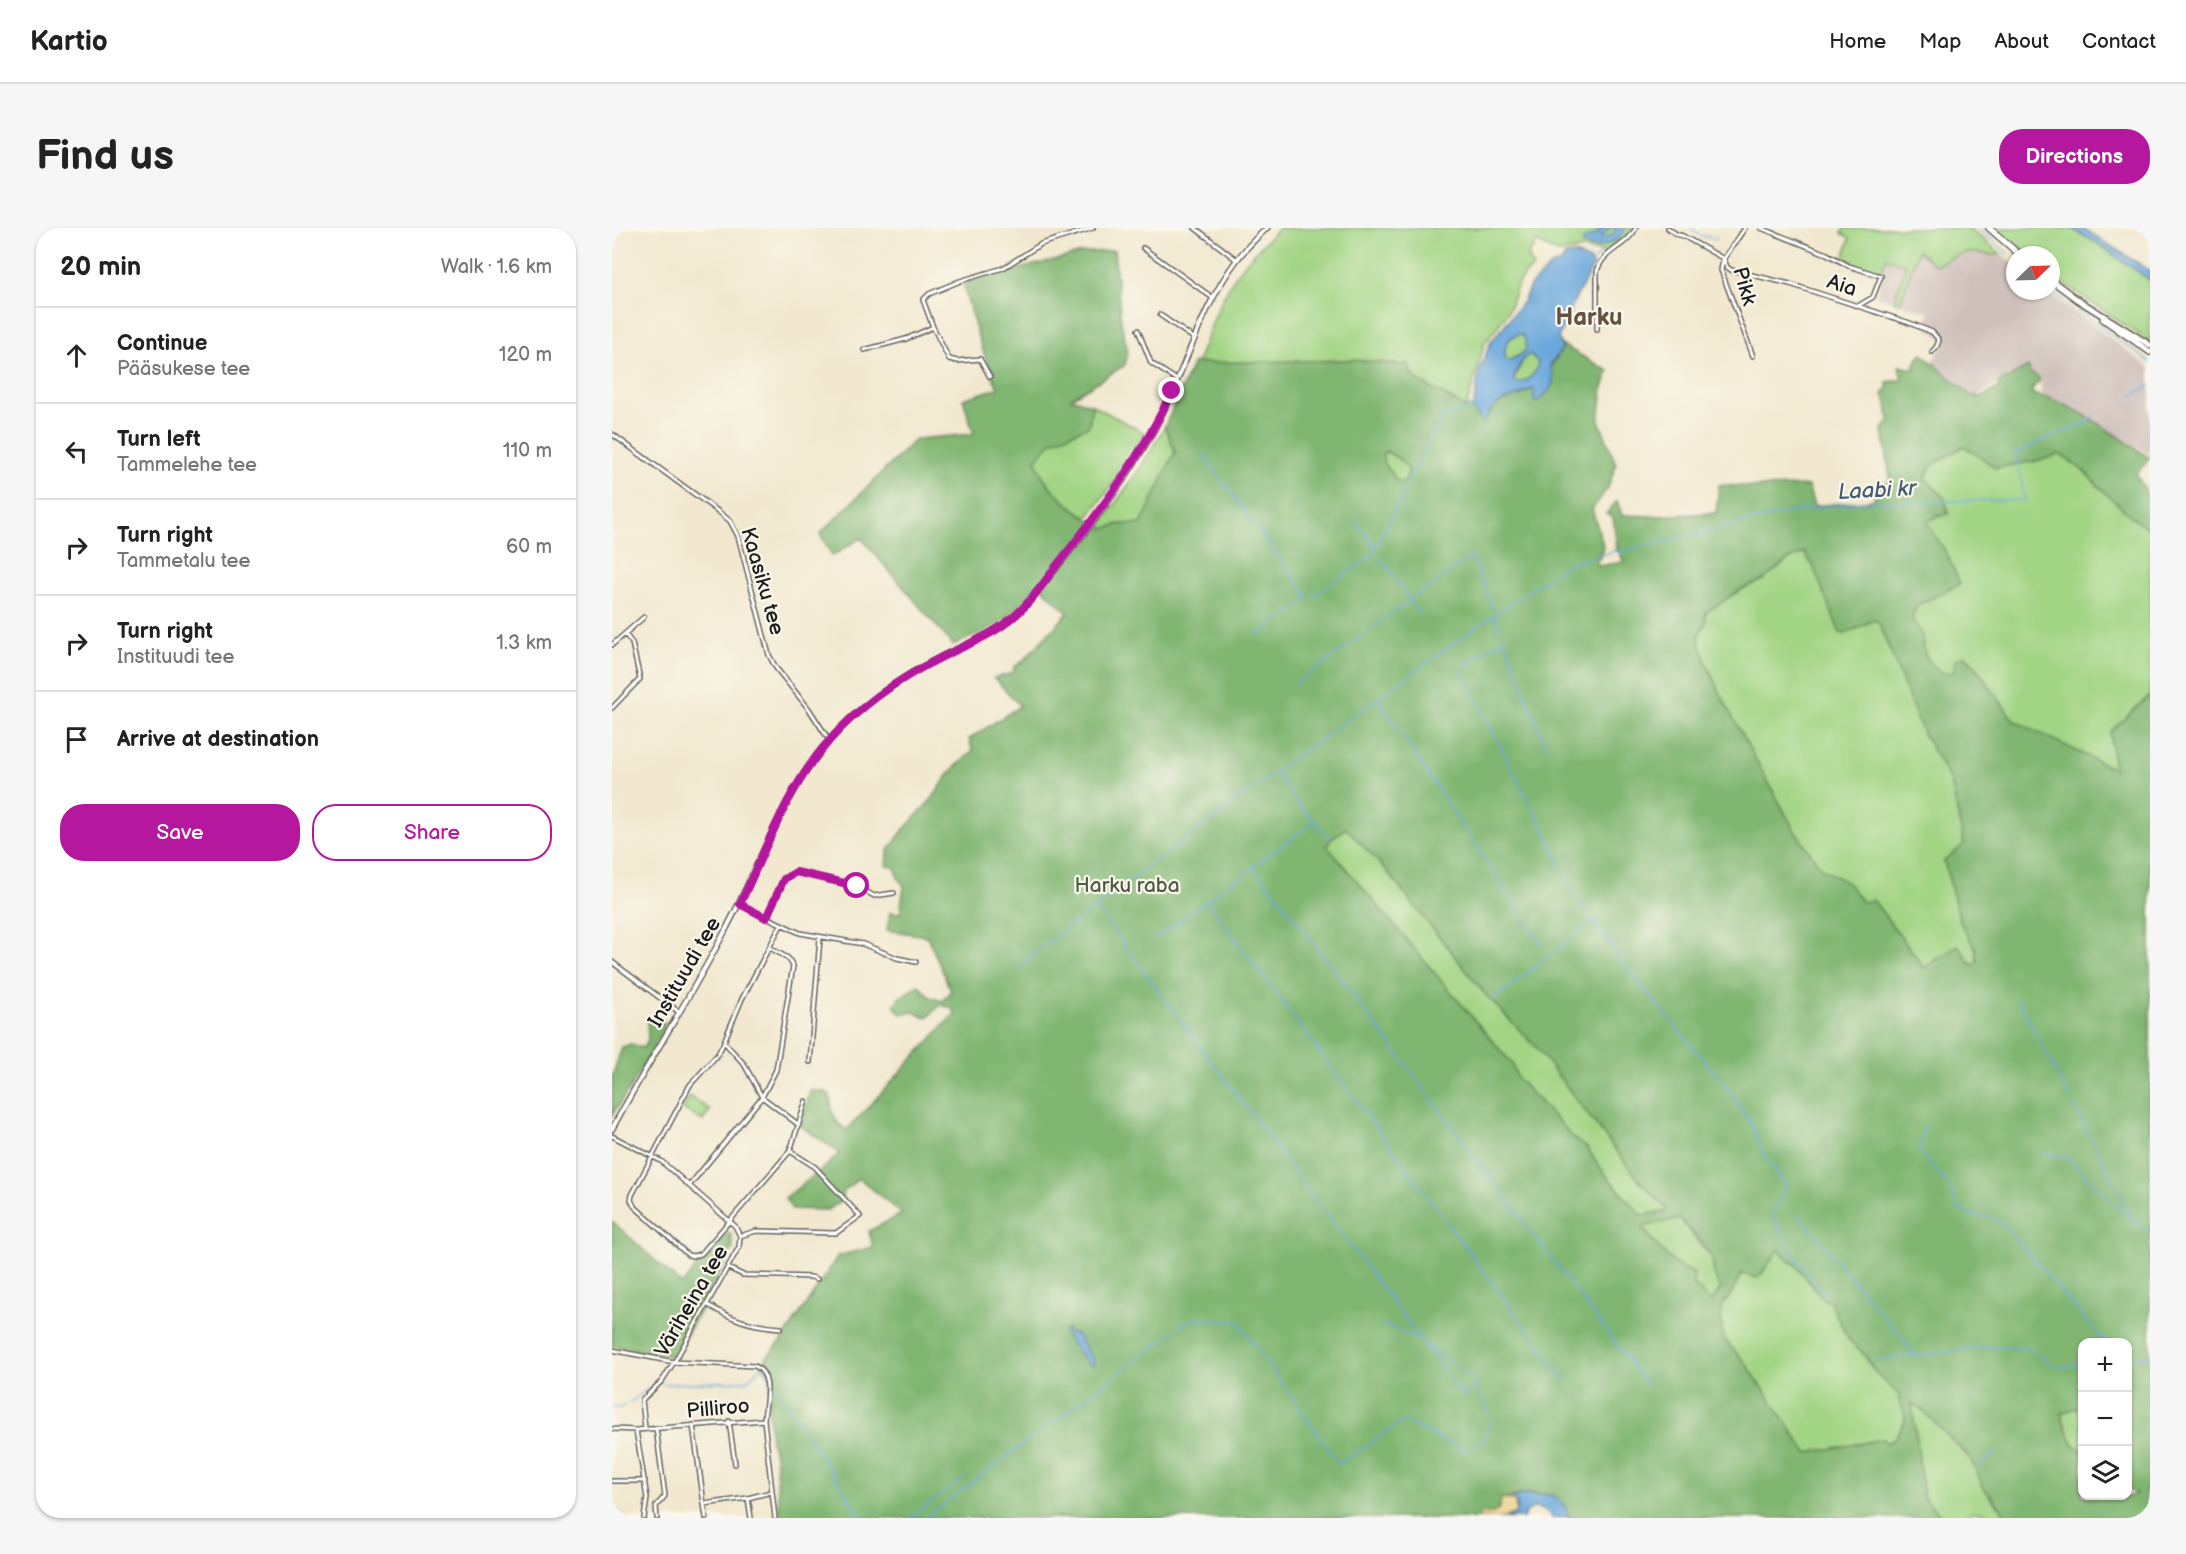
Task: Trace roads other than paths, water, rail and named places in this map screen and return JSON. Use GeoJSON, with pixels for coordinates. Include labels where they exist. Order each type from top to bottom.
{"type":"FeatureCollection","features":[{"type":"Feature","properties":{"kind":"main road"},"geometry":{"type":"LineString","coordinates":[[1989,228],[2010,246]]}},
{"type":"Feature","properties":{"kind":"main road"},"geometry":{"type":"LineString","coordinates":[[2060,287],[2150,352]]}},
{"type":"Feature","properties":{"kind":"main road"},"geometry":{"type":"LineString","coordinates":[[2078,300],[2150,345]]}},
{"type":"Feature","properties":{"kind":"street"},"geometry":{"type":"LineString","coordinates":[[990,377],[980,358],[952,361],[949,359],[923,300],[929,294],[967,278],[1003,268],[1049,241],[1093,228]]}},
{"type":"Feature","properties":{"kind":"street"},"geometry":{"type":"LineString","coordinates":[[1195,228],[1237,260]]}},
{"type":"Feature","properties":{"kind":"street","name":"Instituudi tee"},"geometry":{"type":"LineString","coordinates":[[612,1129],[740,904],[789,800],[804,774],[829,740],[864,707],[893,685],[942,657],[994,632],[1018,613],[1099,514],[1126,474],[1157,424],[1213,298],[1237,260],[1267,228]]}},
{"type":"Feature","properties":{"kind":"street"},"geometry":{"type":"LineString","coordinates":[[1597,329],[1599,264],[1605,256],[1633,235],[1636,228]]}},
{"type":"Feature","properties":{"kind":"street"},"geometry":{"type":"LineString","coordinates":[[1668,228],[1724,259]]}},
{"type":"Feature","properties":{"kind":"street","name":"Pikk"},"geometry":{"type":"LineString","coordinates":[[1745,228],[1724,259],[1721,270],[1753,356]]}},
{"type":"Feature","properties":{"kind":"street"},"geometry":{"type":"LineString","coordinates":[[1761,228],[1827,254],[1849,266],[1881,276],[1873,297],[1857,306]]}},
{"type":"Feature","properties":{"kind":"street"},"geometry":{"type":"LineString","coordinates":[[1143,248],[1213,298]]}},
{"type":"Feature","properties":{"kind":"street","name":"Aia"},"geometry":{"type":"LineString","coordinates":[[1724,259],[1726,267],[1741,274],[1787,283],[1907,322],[1934,334],[1938,342],[1932,352]]}},
{"type":"Feature","properties":{"kind":"street"},"geometry":{"type":"LineString","coordinates":[[1160,315],[1195,339]]}},
{"type":"Feature","properties":{"kind":"street"},"geometry":{"type":"LineString","coordinates":[[864,350],[906,339],[933,327]]}},
{"type":"Feature","properties":{"kind":"street"},"geometry":{"type":"LineString","coordinates":[[1138,330],[1151,363],[1177,380]]}},
{"type":"Feature","properties":{"kind":"street","name":"Kaasiku tee"},"geometry":{"type":"LineString","coordinates":[[612,434],[719,512],[733,525],[769,655],[829,740]]}},
{"type":"Feature","properties":{"kind":"street"},"geometry":{"type":"LineString","coordinates":[[612,645],[644,617]]}},
{"type":"Feature","properties":{"kind":"street"},"geometry":{"type":"LineString","coordinates":[[612,708],[640,681],[632,643],[625,634]]}},
{"type":"Feature","properties":{"kind":"street"},"geometry":{"type":"LineString","coordinates":[[766,918],[784,879],[796,872],[857,886],[874,896],[894,893]]}},
{"type":"Feature","properties":{"kind":"street"},"geometry":{"type":"LineString","coordinates":[[740,904],[800,933],[863,944],[897,958],[915,962]]}},
{"type":"Feature","properties":{"kind":"street"},"geometry":{"type":"LineString","coordinates":[[781,925],[742,999],[718,1053],[690,1085],[652,1155],[632,1195],[631,1200],[634,1206],[688,1255],[701,1254],[790,1151],[807,1101]]}},
{"type":"Feature","properties":{"kind":"street"},"geometry":{"type":"LineString","coordinates":[[810,1062],[820,938]]}},
{"type":"Feature","properties":{"kind":"street"},"geometry":{"type":"LineString","coordinates":[[689,1185],[762,1097],[776,1070],[793,966],[788,958],[770,948]]}},
{"type":"Feature","properties":{"kind":"street"},"geometry":{"type":"LineString","coordinates":[[612,969],[614,964],[678,1012]]}},
{"type":"Feature","properties":{"kind":"street"},"geometry":{"type":"LineString","coordinates":[[724,1042],[744,1064],[762,1097],[799,1125]]}},
{"type":"Feature","properties":{"kind":"street","name":"Väriheina tee"},"geometry":{"type":"LineString","coordinates":[[612,1136],[652,1155],[670,1168],[729,1221],[740,1236],[740,1247],[674,1362],[662,1381],[642,1400],[645,1428]]}},
{"type":"Feature","properties":{"kind":"street"},"geometry":{"type":"LineString","coordinates":[[740,1236],[756,1230],[836,1233],[860,1216],[815,1167],[790,1151]]}},
{"type":"Feature","properties":{"kind":"street"},"geometry":{"type":"LineString","coordinates":[[728,1268],[743,1275],[817,1279]]}},
{"type":"Feature","properties":{"kind":"street"},"geometry":{"type":"LineString","coordinates":[[708,1305],[735,1320],[756,1326],[781,1328]]}},
{"type":"Feature","properties":{"kind":"street"},"geometry":{"type":"LineString","coordinates":[[612,1350],[674,1362],[759,1368],[767,1379],[764,1419]]}},
{"type":"Feature","properties":{"kind":"street","name":"Pilliroo"},"geometry":{"type":"LineString","coordinates":[[612,1429],[636,1430],[764,1419],[775,1518]]}},
{"type":"Feature","properties":{"kind":"street"},"geometry":{"type":"LineString","coordinates":[[729,1421],[735,1464]]}},
{"type":"Feature","properties":{"kind":"street"},"geometry":{"type":"LineString","coordinates":[[693,1425],[706,1518]]}},
{"type":"Feature","properties":{"kind":"street"},"geometry":{"type":"LineString","coordinates":[[656,1428],[665,1490],[665,1496],[656,1506],[657,1518]]}},
{"type":"Feature","properties":{"kind":"street"},"geometry":{"type":"LineString","coordinates":[[636,1430],[647,1498],[644,1518]]}},
{"type":"Feature","properties":{"kind":"street"},"geometry":{"type":"LineString","coordinates":[[612,1481],[645,1481]]}},
{"type":"Feature","properties":{"kind":"street"},"geometry":{"type":"LineString","coordinates":[[704,1504],[748,1498],[771,1492]]}},
{"type":"Feature","properties":{"kind":"street"},"geometry":{"type":"LineString","coordinates":[[748,1498],[751,1518]]}},
{"type":"Feature","properties":{"kind":"water"},"geometry":{"type":"Polygon","coordinates":[[[1601,228],[1611,228],[1601,236],[1604,237],[1612,235],[1614,228],[1625,228],[1618,238],[1607,245],[1594,247],[1582,243],[1584,239],[1597,234],[1601,228]]]}},
{"type":"Feature","properties":{"kind":"water"},"geometry":{"type":"Polygon","coordinates":[[[2070,228],[2083,228],[2141,265],[2150,271],[2150,280],[2095,242],[2070,228]]]}},
{"type":"Feature","properties":{"kind":"water"},"geometry":{"type":"Polygon","coordinates":[[[1575,254],[1590,261],[1593,266],[1570,309],[1570,317],[1558,337],[1562,349],[1550,365],[1553,377],[1552,386],[1537,402],[1534,401],[1534,390],[1532,389],[1503,401],[1493,409],[1483,424],[1473,409],[1479,371],[1491,342],[1523,302],[1530,286],[1551,266],[1561,263],[1565,255],[1575,254]],[[1521,334],[1512,337],[1507,342],[1505,358],[1508,361],[1526,350],[1525,339],[1521,334]],[[1530,354],[1517,370],[1513,381],[1516,383],[1528,379],[1536,370],[1538,362],[1530,354]]]}},
{"type":"Feature","properties":{"kind":"water"},"geometry":{"type":"Polygon","coordinates":[[[1067,1329],[1069,1333],[1075,1333],[1094,1360],[1093,1365],[1089,1365],[1069,1341],[1064,1332],[1067,1329]]]}},
{"type":"Feature","properties":{"kind":"water"},"geometry":{"type":"Polygon","coordinates":[[[1524,1494],[1557,1498],[1569,1516],[1552,1518],[1550,1513],[1536,1507],[1527,1511],[1523,1518],[1505,1518],[1516,1513],[1517,1504],[1512,1498],[1524,1494]]]}},
{"type":"Feature","properties":{"kind":"waterway"},"geometry":{"type":"LineString","coordinates":[[1691,228],[1701,236],[1717,239]]}},
{"type":"Feature","properties":{"kind":"waterway"},"geometry":{"type":"LineString","coordinates":[[1978,228],[2006,252]]}},
{"type":"Feature","properties":{"kind":"waterway"},"geometry":{"type":"LineString","coordinates":[[1594,260],[1602,253]]}},
{"type":"Feature","properties":{"kind":"waterway"},"geometry":{"type":"LineString","coordinates":[[2060,297],[2069,304]]}},
{"type":"Feature","properties":{"kind":"waterway"},"geometry":{"type":"LineString","coordinates":[[2077,310],[2150,362]]}},
{"type":"Feature","properties":{"kind":"waterway"},"geometry":{"type":"LineString","coordinates":[[2132,395],[2150,386]]}},
{"type":"Feature","properties":{"kind":"waterway"},"geometry":{"type":"LineString","coordinates":[[1459,412],[1475,405]]}},
{"type":"Feature","properties":{"kind":"waterway"},"geometry":{"type":"LineString","coordinates":[[1406,484],[1443,416],[1456,414]]}},
{"type":"Feature","properties":{"kind":"waterway","name":"Laabi kr"},"geometry":{"type":"LineString","coordinates":[[1603,555],[1616,550],[1620,554],[1626,550],[1799,510],[1863,502],[2025,500],[2016,453],[2087,422],[2094,415]]}},
{"type":"Feature","properties":{"kind":"waterway"},"geometry":{"type":"LineString","coordinates":[[1203,454],[1308,597],[1307,600],[1256,636]]}},
{"type":"Feature","properties":{"kind":"waterway"},"geometry":{"type":"LineString","coordinates":[[1378,544],[1404,494],[1404,488]]}},
{"type":"Feature","properties":{"kind":"waterway"},"geometry":{"type":"LineString","coordinates":[[1356,521],[1375,547]]}},
{"type":"Feature","properties":{"kind":"waterway"},"geometry":{"type":"LineString","coordinates":[[1312,595],[1317,594],[1371,556],[1376,546]]}},
{"type":"Feature","properties":{"kind":"waterway"},"geometry":{"type":"LineString","coordinates":[[1414,598],[1472,556],[1493,609]]}},
{"type":"Feature","properties":{"kind":"waterway"},"geometry":{"type":"LineString","coordinates":[[1021,968],[1029,957],[1275,772],[1495,614],[1570,563],[1600,556]]}},
{"type":"Feature","properties":{"kind":"waterway"},"geometry":{"type":"LineString","coordinates":[[1293,686],[1411,600],[1380,557]]}},
{"type":"Feature","properties":{"kind":"waterway"},"geometry":{"type":"LineString","coordinates":[[1412,605],[1421,614]]}},
{"type":"Feature","properties":{"kind":"waterway"},"geometry":{"type":"LineString","coordinates":[[1495,614],[1500,630]]}},
{"type":"Feature","properties":{"kind":"waterway"},"geometry":{"type":"LineString","coordinates":[[1502,635],[1505,639],[1462,667],[1462,671],[1551,844],[1574,894],[1634,977],[1726,1086],[1754,1129],[1762,1151],[1786,1186],[1772,1215],[1795,1257],[1826,1295]]}},
{"type":"Feature","properties":{"kind":"waterway"},"geometry":{"type":"LineString","coordinates":[[1505,641],[1546,747]]}},
{"type":"Feature","properties":{"kind":"waterway"},"geometry":{"type":"LineString","coordinates":[[1378,699],[1542,945]]}},
{"type":"Feature","properties":{"kind":"waterway"},"geometry":{"type":"LineString","coordinates":[[1276,773],[1298,804],[1331,839]]}},
{"type":"Feature","properties":{"kind":"waterway"},"geometry":{"type":"LineString","coordinates":[[1157,937],[1314,822]]}},
{"type":"Feature","properties":{"kind":"waterway"},"geometry":{"type":"LineString","coordinates":[[1254,867],[1308,935],[1647,1385]]}},
{"type":"Feature","properties":{"kind":"waterway"},"geometry":{"type":"LineString","coordinates":[[1207,901],[1565,1380]]}},
{"type":"Feature","properties":{"kind":"waterway"},"geometry":{"type":"LineString","coordinates":[[1096,907],[1463,1396],[1478,1387]]}},
{"type":"Feature","properties":{"kind":"waterway"},"geometry":{"type":"LineString","coordinates":[[1557,950],[1594,921]]}},
{"type":"Feature","properties":{"kind":"waterway"},"geometry":{"type":"LineString","coordinates":[[1492,1000],[1553,953]]}},
{"type":"Feature","properties":{"kind":"waterway"},"geometry":{"type":"LineString","coordinates":[[2018,999],[2071,1100]]}},
{"type":"Feature","properties":{"kind":"waterway"},"geometry":{"type":"LineString","coordinates":[[2073,1104],[2132,1217]]}},
{"type":"Feature","properties":{"kind":"waterway"},"geometry":{"type":"LineString","coordinates":[[1925,1124],[1919,1152],[1950,1186],[1958,1208],[1963,1212],[1991,1218],[2002,1223],[2102,1338]]}},
{"type":"Feature","properties":{"kind":"waterway"},"geometry":{"type":"LineString","coordinates":[[2041,1153],[2068,1158],[2117,1207],[2150,1232]]}},
{"type":"Feature","properties":{"kind":"waterway"},"geometry":{"type":"LineString","coordinates":[[1798,1214],[1916,1355]]}},
{"type":"Feature","properties":{"kind":"waterway"},"geometry":{"type":"LineString","coordinates":[[1181,1326],[1192,1319],[1238,1321],[1339,1464],[1403,1421],[1468,1451]]}},
{"type":"Feature","properties":{"kind":"waterway"},"geometry":{"type":"LineString","coordinates":[[1383,1323],[1417,1340]]}},
{"type":"Feature","properties":{"kind":"waterway"},"geometry":{"type":"LineString","coordinates":[[1061,1417],[1176,1330]]}},
{"type":"Feature","properties":{"kind":"waterway"},"geometry":{"type":"LineString","coordinates":[[1426,1345],[1472,1378],[1477,1387]]}},
{"type":"Feature","properties":{"kind":"waterway"},"geometry":{"type":"LineString","coordinates":[[1984,1347],[2031,1348],[2055,1367]]}},
{"type":"Feature","properties":{"kind":"waterway"},"geometry":{"type":"LineString","coordinates":[[1903,1357],[1981,1348]]}},
{"type":"Feature","properties":{"kind":"waterway"},"geometry":{"type":"LineString","coordinates":[[2132,1358],[2150,1356]]}},
{"type":"Feature","properties":{"kind":"waterway"},"geometry":{"type":"LineString","coordinates":[[1875,1360],[1900,1357]]}},
{"type":"Feature","properties":{"kind":"waterway"},"geometry":{"type":"LineString","coordinates":[[664,1384],[746,1381],[763,1365],[862,1518]]}},
{"type":"Feature","properties":{"kind":"waterway"},"geometry":{"type":"LineString","coordinates":[[2059,1367],[2078,1365]]}},
{"type":"Feature","properties":{"kind":"waterway"},"geometry":{"type":"LineString","coordinates":[[629,1403],[655,1384]]}},
{"type":"Feature","properties":{"kind":"waterway"},"geometry":{"type":"LineString","coordinates":[[1479,1391],[1490,1415]]}},
{"type":"Feature","properties":{"kind":"waterway"},"geometry":{"type":"LineString","coordinates":[[612,1407],[620,1408],[624,1405]]}},
{"type":"Feature","properties":{"kind":"waterway"},"geometry":{"type":"LineString","coordinates":[[925,1518],[1056,1420]]}},
{"type":"Feature","properties":{"kind":"waterway"},"geometry":{"type":"LineString","coordinates":[[1472,1449],[1485,1439],[1492,1420]]}},
{"type":"Feature","properties":{"kind":"waterway"},"geometry":{"type":"LineString","coordinates":[[1979,1466],[1998,1452]]}},
{"type":"Feature","properties":{"kind":"waterway"},"geometry":{"type":"LineString","coordinates":[[909,1518],[964,1478]]}},
{"type":"Feature","properties":{"kind":"district","name":"Harku"},"geometry":{"type":"Point","coordinates":[1589,317]}},
{"type":"Feature","properties":{"kind":"park label","name":"Harku raba"},"geometry":{"type":"Point","coordinates":[1127,885]}}]}
